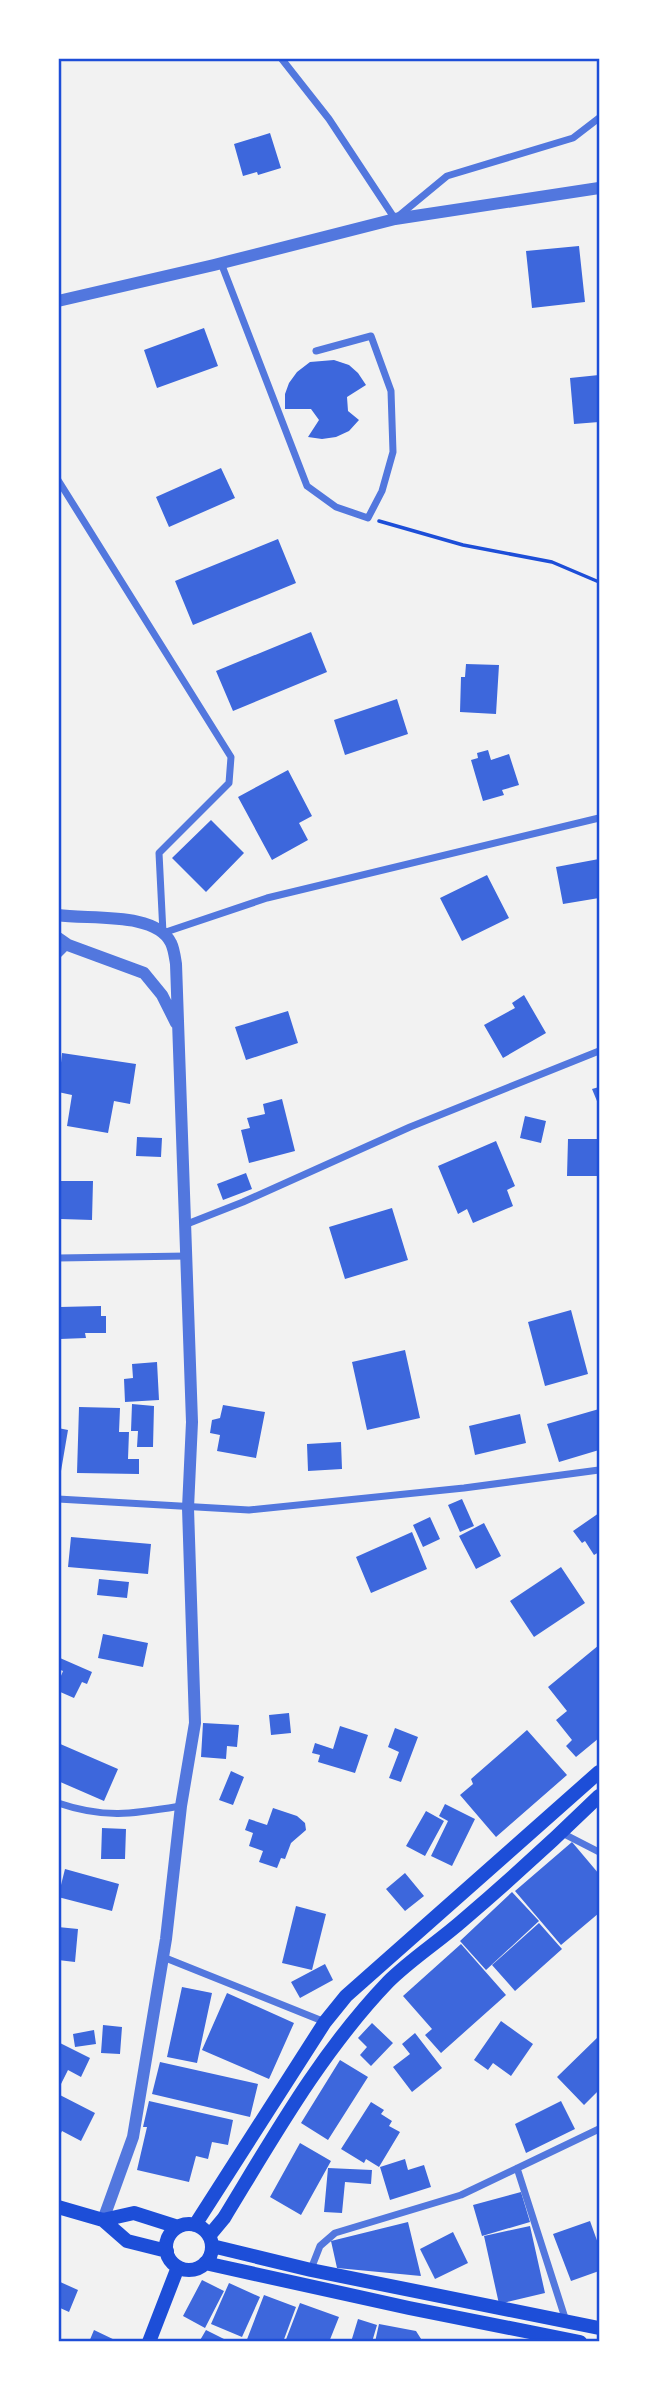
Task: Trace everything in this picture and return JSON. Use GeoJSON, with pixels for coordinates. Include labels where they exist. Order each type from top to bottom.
{"type":"FeatureCollection","features":[{"type":"Feature","properties":{"kind":"main road"},"geometry":{"type":"LineString","coordinates":[[195,2225],[325,2022],[346,1996],[599,1772]]}},
{"type":"Feature","properties":{"kind":"main road"},"geometry":{"type":"LineString","coordinates":[[178,2227],[169,2238],[167,2251],[173,2263],[191,2270],[205,2263],[211,2255],[211,2241],[224,2218],[301,2092],[345,2030],[390,1980],[562,1833],[599,1796]]}},
{"type":"Feature","properties":{"kind":"main road"},"geometry":{"type":"LineString","coordinates":[[58,2207],[103,2220],[127,2241],[167,2251]]}},
{"type":"Feature","properties":{"kind":"main road"},"geometry":{"type":"LineString","coordinates":[[103,2220],[134,2213],[178,2227],[195,2225],[203,2229],[211,2241],[311,2270],[599,2328]]}},
{"type":"Feature","properties":{"kind":"main road"},"geometry":{"type":"LineString","coordinates":[[205,2263],[580,2342]]}},
{"type":"Feature","properties":{"kind":"main road"},"geometry":{"type":"LineString","coordinates":[[149,2342],[178,2267]]}},
{"type":"Feature","properties":{"kind":"street"},"geometry":{"type":"LineString","coordinates":[[281,58],[329,119],[395,219]]}},
{"type":"Feature","properties":{"kind":"street"},"geometry":{"type":"LineString","coordinates":[[395,219],[447,176],[573,138],[599,118]]}},
{"type":"Feature","properties":{"kind":"street"},"geometry":{"type":"LineString","coordinates":[[58,300],[221,263],[395,219],[599,188]]}},
{"type":"Feature","properties":{"kind":"street"},"geometry":{"type":"LineString","coordinates":[[221,263],[307,486],[336,507],[368,518],[382,491],[393,452],[391,391],[371,336],[316,351]]}},
{"type":"Feature","properties":{"kind":"street"},"geometry":{"type":"LineString","coordinates":[[58,480],[231,757],[229,783],[159,853],[163,933]]}},
{"type":"Feature","properties":{"kind":"street"},"geometry":{"type":"LineString","coordinates":[[163,933],[267,898],[599,818]]}},
{"type":"Feature","properties":{"kind":"street"},"geometry":{"type":"LineString","coordinates":[[58,915],[138,920],[163,933],[171,942],[176,964],[187,1224],[192,1422],[188,1508],[195,1723],[181,1806],[163,1957],[133,2137],[103,2220]]}},
{"type":"Feature","properties":{"kind":"street"},"geometry":{"type":"LineString","coordinates":[[58,955],[63,941],[144,973],[162,995],[177,1027]]}},
{"type":"Feature","properties":{"kind":"street"},"geometry":{"type":"LineString","coordinates":[[187,1224],[243,1202],[410,1127],[599,1051]]}},
{"type":"Feature","properties":{"kind":"street"},"geometry":{"type":"LineString","coordinates":[[58,1258],[187,1256]]}},
{"type":"Feature","properties":{"kind":"street"},"geometry":{"type":"LineString","coordinates":[[58,1499],[249,1510],[464,1488],[599,1470]]}},
{"type":"Feature","properties":{"kind":"street"},"geometry":{"type":"LineString","coordinates":[[58,1802],[84,1812],[129,1815],[181,1806]]}},
{"type":"Feature","properties":{"kind":"street"},"geometry":{"type":"LineString","coordinates":[[562,1833],[599,1852]]}},
{"type":"Feature","properties":{"kind":"street"},"geometry":{"type":"LineString","coordinates":[[163,1957],[325,2022]]}},
{"type":"Feature","properties":{"kind":"street"},"geometry":{"type":"LineString","coordinates":[[311,2270],[320,2246],[335,2234],[461,2194],[599,2129]]}},
{"type":"Feature","properties":{"kind":"street"},"geometry":{"type":"LineString","coordinates":[[517,2168],[566,2321]]}},
{"type":"Feature","properties":{"kind":"path"},"geometry":{"type":"LineString","coordinates":[[368,518],[463,545],[552,562],[599,583]]}},
{"type":"Feature","properties":{"kind":"building"},"geometry":{"type":"Polygon","coordinates":[[[270,133],[281,168],[258,175],[257,172],[243,176],[234,144],[270,133]]]}},
{"type":"Feature","properties":{"kind":"building"},"geometry":{"type":"Polygon","coordinates":[[[579,246],[585,302],[532,308],[526,251],[579,246]]]}},
{"type":"Feature","properties":{"kind":"building"},"geometry":{"type":"Polygon","coordinates":[[[204,328],[218,366],[157,388],[144,350],[204,328]]]}},
{"type":"Feature","properties":{"kind":"building"},"geometry":{"type":"Polygon","coordinates":[[[334,360],[349,365],[366,385],[347,397],[348,411],[359,420],[349,431],[336,437],[308,437],[319,420],[311,409],[285,409],[285,394],[297,372],[310,362],[334,360]]]}},
{"type":"Feature","properties":{"kind":"building"},"geometry":{"type":"Polygon","coordinates":[[[599,375],[599,422],[574,424],[570,378],[599,375]]]}},
{"type":"Feature","properties":{"kind":"building"},"geometry":{"type":"Polygon","coordinates":[[[221,468],[235,498],[169,527],[156,497],[221,468]]]}},
{"type":"Feature","properties":{"kind":"building"},"geometry":{"type":"Polygon","coordinates":[[[278,539],[296,583],[193,625],[175,581],[278,539]]]}},
{"type":"Feature","properties":{"kind":"building"},"geometry":{"type":"Polygon","coordinates":[[[311,632],[327,672],[233,711],[216,671],[311,632]]]}},
{"type":"Feature","properties":{"kind":"building"},"geometry":{"type":"Polygon","coordinates":[[[466,664],[499,665],[496,714],[460,712],[461,677],[465,677],[466,664]]]}},
{"type":"Feature","properties":{"kind":"building"},"geometry":{"type":"Polygon","coordinates":[[[397,699],[408,734],[345,755],[334,720],[397,699]]]}},
{"type":"Feature","properties":{"kind":"building"},"geometry":{"type":"Polygon","coordinates":[[[488,750],[491,760],[509,754],[519,785],[502,790],[504,795],[483,801],[471,760],[478,758],[477,753],[488,750]]]}},
{"type":"Feature","properties":{"kind":"building"},"geometry":{"type":"Polygon","coordinates":[[[288,770],[312,816],[299,823],[308,840],[272,860],[238,797],[288,770]]]}},
{"type":"Feature","properties":{"kind":"building"},"geometry":{"type":"Polygon","coordinates":[[[211,820],[244,853],[206,892],[172,858],[211,820]]]}},
{"type":"Feature","properties":{"kind":"building"},"geometry":{"type":"Polygon","coordinates":[[[599,859],[599,898],[563,904],[556,867],[599,859]]]}},
{"type":"Feature","properties":{"kind":"building"},"geometry":{"type":"Polygon","coordinates":[[[487,875],[509,918],[462,941],[440,898],[487,875]]]}},
{"type":"Feature","properties":{"kind":"building"},"geometry":{"type":"Polygon","coordinates":[[[524,995],[546,1033],[503,1058],[484,1025],[515,1008],[512,1003],[524,995]]]}},
{"type":"Feature","properties":{"kind":"building"},"geometry":{"type":"Polygon","coordinates":[[[288,1011],[298,1043],[246,1060],[235,1027],[288,1011]]]}},
{"type":"Feature","properties":{"kind":"building"},"geometry":{"type":"Polygon","coordinates":[[[62,1053],[136,1064],[130,1104],[114,1101],[108,1133],[67,1126],[72,1095],[58,1092],[62,1053]]]}},
{"type":"Feature","properties":{"kind":"building"},"geometry":{"type":"Polygon","coordinates":[[[599,1087],[599,1106],[592,1089],[599,1087]]]}},
{"type":"Feature","properties":{"kind":"building"},"geometry":{"type":"Polygon","coordinates":[[[282,1099],[295,1151],[249,1163],[241,1130],[250,1128],[247,1118],[265,1114],[263,1104],[282,1099]]]}},
{"type":"Feature","properties":{"kind":"building"},"geometry":{"type":"Polygon","coordinates":[[[525,1116],[546,1121],[541,1143],[520,1138],[525,1116]]]}},
{"type":"Feature","properties":{"kind":"building"},"geometry":{"type":"Polygon","coordinates":[[[137,1137],[162,1138],[161,1157],[136,1156],[137,1137]]]}},
{"type":"Feature","properties":{"kind":"building"},"geometry":{"type":"Polygon","coordinates":[[[568,1139],[598,1139],[597,1176],[567,1176],[568,1139]]]}},
{"type":"Feature","properties":{"kind":"building"},"geometry":{"type":"Polygon","coordinates":[[[496,1141],[515,1186],[507,1190],[513,1206],[473,1223],[467,1209],[458,1214],[438,1166],[496,1141]]]}},
{"type":"Feature","properties":{"kind":"building"},"geometry":{"type":"Polygon","coordinates":[[[246,1173],[252,1189],[223,1200],[217,1184],[246,1173]]]}},
{"type":"Feature","properties":{"kind":"building"},"geometry":{"type":"Polygon","coordinates":[[[58,1181],[93,1181],[92,1220],[58,1217],[58,1181]]]}},
{"type":"Feature","properties":{"kind":"building"},"geometry":{"type":"Polygon","coordinates":[[[392,1208],[408,1260],[345,1279],[329,1227],[392,1208]]]}},
{"type":"Feature","properties":{"kind":"building"},"geometry":{"type":"Polygon","coordinates":[[[101,1306],[101,1316],[106,1316],[106,1333],[85,1333],[86,1338],[60,1339],[60,1307],[101,1306]]]}},
{"type":"Feature","properties":{"kind":"building"},"geometry":{"type":"Polygon","coordinates":[[[571,1310],[588,1374],[545,1386],[528,1322],[571,1310]]]}},
{"type":"Feature","properties":{"kind":"building"},"geometry":{"type":"Polygon","coordinates":[[[405,1350],[420,1418],[367,1430],[352,1362],[405,1350]]]}},
{"type":"Feature","properties":{"kind":"building"},"geometry":{"type":"Polygon","coordinates":[[[157,1362],[159,1400],[125,1402],[124,1379],[133,1378],[132,1364],[157,1362]]]}},
{"type":"Feature","properties":{"kind":"building"},"geometry":{"type":"Polygon","coordinates":[[[132,1404],[154,1406],[153,1447],[137,1447],[138,1431],[131,1431],[132,1404]]]}},
{"type":"Feature","properties":{"kind":"building"},"geometry":{"type":"Polygon","coordinates":[[[223,1405],[265,1412],[256,1458],[217,1451],[220,1435],[210,1433],[212,1420],[220,1418],[223,1405]]]}},
{"type":"Feature","properties":{"kind":"building"},"geometry":{"type":"Polygon","coordinates":[[[79,1407],[120,1408],[119,1432],[129,1432],[128,1459],[139,1459],[139,1474],[77,1473],[79,1407]]]}},
{"type":"Feature","properties":{"kind":"building"},"geometry":{"type":"Polygon","coordinates":[[[599,1409],[599,1450],[559,1462],[547,1424],[599,1409]]]}},
{"type":"Feature","properties":{"kind":"building"},"geometry":{"type":"Polygon","coordinates":[[[520,1414],[526,1443],[475,1455],[469,1426],[520,1414]]]}},
{"type":"Feature","properties":{"kind":"building"},"geometry":{"type":"Polygon","coordinates":[[[58,1428],[68,1430],[61,1471],[58,1471],[58,1428]]]}},
{"type":"Feature","properties":{"kind":"building"},"geometry":{"type":"Polygon","coordinates":[[[341,1442],[342,1469],[308,1471],[307,1444],[341,1442]]]}},
{"type":"Feature","properties":{"kind":"building"},"geometry":{"type":"Polygon","coordinates":[[[462,1499],[474,1526],[460,1532],[448,1505],[462,1499]]]}},
{"type":"Feature","properties":{"kind":"building"},"geometry":{"type":"Polygon","coordinates":[[[599,1513],[599,1552],[594,1555],[585,1541],[582,1543],[573,1531],[599,1513]]]}},
{"type":"Feature","properties":{"kind":"building"},"geometry":{"type":"Polygon","coordinates":[[[430,1517],[440,1539],[423,1547],[413,1525],[430,1517]]]}},
{"type":"Feature","properties":{"kind":"building"},"geometry":{"type":"Polygon","coordinates":[[[484,1523],[501,1556],[476,1569],[459,1536],[484,1523]]]}},
{"type":"Feature","properties":{"kind":"building"},"geometry":{"type":"Polygon","coordinates":[[[412,1532],[427,1569],[371,1593],[356,1557],[412,1532]]]}},
{"type":"Feature","properties":{"kind":"building"},"geometry":{"type":"Polygon","coordinates":[[[71,1537],[151,1544],[148,1574],[68,1567],[71,1537]]]}},
{"type":"Feature","properties":{"kind":"building"},"geometry":{"type":"Polygon","coordinates":[[[561,1567],[585,1603],[534,1637],[510,1601],[561,1567]]]}},
{"type":"Feature","properties":{"kind":"building"},"geometry":{"type":"Polygon","coordinates":[[[99,1579],[129,1582],[127,1598],[97,1595],[99,1579]]]}},
{"type":"Feature","properties":{"kind":"building"},"geometry":{"type":"Polygon","coordinates":[[[103,1634],[148,1643],[143,1667],[98,1658],[103,1634]]]}},
{"type":"Feature","properties":{"kind":"building"},"geometry":{"type":"Polygon","coordinates":[[[599,1645],[599,1738],[576,1757],[566,1746],[572,1740],[556,1720],[567,1711],[548,1687],[599,1645]]]}},
{"type":"Feature","properties":{"kind":"building"},"geometry":{"type":"Polygon","coordinates":[[[60,1658],[92,1672],[87,1684],[82,1682],[74,1698],[58,1691],[63,1671],[58,1669],[60,1658]]]}},
{"type":"Feature","properties":{"kind":"building"},"geometry":{"type":"Polygon","coordinates":[[[289,1713],[291,1733],[271,1735],[269,1715],[289,1713]]]}},
{"type":"Feature","properties":{"kind":"building"},"geometry":{"type":"Polygon","coordinates":[[[203,1723],[239,1725],[237,1747],[227,1746],[226,1759],[201,1757],[203,1723]]]}},
{"type":"Feature","properties":{"kind":"building"},"geometry":{"type":"Polygon","coordinates":[[[340,1726],[368,1735],[355,1773],[318,1762],[320,1755],[312,1753],[315,1743],[333,1749],[340,1726]]]}},
{"type":"Feature","properties":{"kind":"building"},"geometry":{"type":"Polygon","coordinates":[[[395,1728],[418,1737],[401,1782],[389,1778],[399,1752],[388,1747],[395,1728]]]}},
{"type":"Feature","properties":{"kind":"building"},"geometry":{"type":"Polygon","coordinates":[[[527,1730],[567,1775],[496,1837],[460,1795],[473,1784],[471,1779],[527,1730]]]}},
{"type":"Feature","properties":{"kind":"building"},"geometry":{"type":"Polygon","coordinates":[[[58,1743],[118,1769],[104,1801],[58,1781],[58,1743]]]}},
{"type":"Feature","properties":{"kind":"building"},"geometry":{"type":"Polygon","coordinates":[[[231,1771],[244,1777],[233,1805],[219,1800],[231,1771]]]}},
{"type":"Feature","properties":{"kind":"building"},"geometry":{"type":"Polygon","coordinates":[[[445,1804],[475,1819],[452,1866],[431,1856],[448,1821],[439,1816],[445,1804]]]}},
{"type":"Feature","properties":{"kind":"building"},"geometry":{"type":"Polygon","coordinates":[[[273,1808],[297,1816],[305,1823],[306,1830],[291,1843],[285,1859],[281,1858],[277,1868],[259,1862],[263,1851],[249,1846],[253,1833],[245,1830],[249,1819],[267,1825],[273,1808]]]}},
{"type":"Feature","properties":{"kind":"building"},"geometry":{"type":"Polygon","coordinates":[[[426,1811],[444,1821],[425,1856],[406,1846],[426,1811]]]}},
{"type":"Feature","properties":{"kind":"building"},"geometry":{"type":"Polygon","coordinates":[[[102,1828],[126,1829],[125,1859],[101,1859],[102,1828]]]}},
{"type":"Feature","properties":{"kind":"building"},"geometry":{"type":"Polygon","coordinates":[[[572,1842],[599,1874],[599,1913],[561,1945],[515,1891],[572,1842]]]}},
{"type":"Feature","properties":{"kind":"building"},"geometry":{"type":"Polygon","coordinates":[[[65,1869],[119,1884],[112,1911],[58,1897],[65,1869]]]}},
{"type":"Feature","properties":{"kind":"building"},"geometry":{"type":"Polygon","coordinates":[[[405,1873],[424,1896],[405,1911],[386,1889],[405,1873]]]}},
{"type":"Feature","properties":{"kind":"building"},"geometry":{"type":"Polygon","coordinates":[[[512,1892],[539,1921],[486,1970],[460,1941],[512,1892]]]}},
{"type":"Feature","properties":{"kind":"building"},"geometry":{"type":"Polygon","coordinates":[[[296,1906],[326,1914],[312,1970],[282,1963],[296,1906]]]}},
{"type":"Feature","properties":{"kind":"building"},"geometry":{"type":"Polygon","coordinates":[[[539,1923],[562,1949],[515,1991],[492,1965],[539,1923]]]}},
{"type":"Feature","properties":{"kind":"building"},"geometry":{"type":"Polygon","coordinates":[[[58,1927],[78,1929],[75,1962],[58,1960],[58,1927]]]}},
{"type":"Feature","properties":{"kind":"building"},"geometry":{"type":"Polygon","coordinates":[[[461,1944],[506,1995],[441,2053],[425,2035],[432,2029],[403,1996],[461,1944]]]}},
{"type":"Feature","properties":{"kind":"building"},"geometry":{"type":"Polygon","coordinates":[[[325,1964],[333,1980],[300,1998],[291,1982],[325,1964]]]}},
{"type":"Feature","properties":{"kind":"building"},"geometry":{"type":"Polygon","coordinates":[[[182,1987],[212,1993],[197,2063],[167,2057],[182,1987]]]}},
{"type":"Feature","properties":{"kind":"building"},"geometry":{"type":"Polygon","coordinates":[[[227,1993],[294,2023],[269,2079],[202,2050],[227,1993]]]}},
{"type":"Feature","properties":{"kind":"building"},"geometry":{"type":"Polygon","coordinates":[[[501,2021],[533,2044],[511,2076],[493,2063],[488,2070],[474,2060],[501,2021]]]}},
{"type":"Feature","properties":{"kind":"building"},"geometry":{"type":"Polygon","coordinates":[[[372,2023],[393,2043],[371,2066],[360,2055],[367,2047],[358,2038],[372,2023]]]}},
{"type":"Feature","properties":{"kind":"building"},"geometry":{"type":"Polygon","coordinates":[[[103,2025],[122,2027],[120,2054],[101,2053],[103,2025]]]}},
{"type":"Feature","properties":{"kind":"building"},"geometry":{"type":"Polygon","coordinates":[[[94,2030],[96,2044],[75,2047],[73,2034],[94,2030]]]}},
{"type":"Feature","properties":{"kind":"building"},"geometry":{"type":"Polygon","coordinates":[[[415,2033],[442,2068],[412,2092],[393,2067],[410,2054],[402,2044],[415,2033]]]}},
{"type":"Feature","properties":{"kind":"building"},"geometry":{"type":"Polygon","coordinates":[[[599,2036],[599,2090],[584,2105],[557,2077],[599,2036]]]}},
{"type":"Feature","properties":{"kind":"building"},"geometry":{"type":"Polygon","coordinates":[[[58,2042],[90,2058],[81,2077],[68,2070],[61,2084],[58,2083],[58,2042]]]}},
{"type":"Feature","properties":{"kind":"building"},"geometry":{"type":"Polygon","coordinates":[[[340,2060],[368,2077],[328,2140],[301,2123],[340,2060]]]}},
{"type":"Feature","properties":{"kind":"building"},"geometry":{"type":"Polygon","coordinates":[[[160,2062],[258,2084],[250,2117],[152,2094],[160,2062]]]}},
{"type":"Feature","properties":{"kind":"building"},"geometry":{"type":"Polygon","coordinates":[[[58,2094],[95,2113],[81,2141],[62,2131],[58,2139],[58,2094]]]}},
{"type":"Feature","properties":{"kind":"building"},"geometry":{"type":"Polygon","coordinates":[[[149,2101],[233,2120],[228,2145],[212,2142],[208,2159],[196,2156],[189,2182],[137,2170],[147,2127],[143,2127],[149,2101]]]}},
{"type":"Feature","properties":{"kind":"building"},"geometry":{"type":"Polygon","coordinates":[[[561,2101],[575,2129],[526,2153],[515,2124],[561,2101]]]}},
{"type":"Feature","properties":{"kind":"building"},"geometry":{"type":"Polygon","coordinates":[[[371,2102],[384,2110],[381,2114],[392,2121],[389,2126],[400,2132],[379,2167],[366,2159],[364,2163],[341,2149],[371,2102]]]}},
{"type":"Feature","properties":{"kind":"building"},"geometry":{"type":"Polygon","coordinates":[[[300,2143],[331,2161],[301,2215],[270,2197],[300,2143]]]}},
{"type":"Feature","properties":{"kind":"building"},"geometry":{"type":"Polygon","coordinates":[[[405,2159],[408,2170],[424,2165],[431,2187],[390,2200],[380,2167],[405,2159]]]}},
{"type":"Feature","properties":{"kind":"building"},"geometry":{"type":"Polygon","coordinates":[[[328,2168],[372,2170],[371,2184],[345,2182],[342,2213],[324,2212],[328,2168]]]}},
{"type":"Feature","properties":{"kind":"building"},"geometry":{"type":"Polygon","coordinates":[[[521,2192],[530,2222],[482,2236],[473,2205],[521,2192]]]}},
{"type":"Feature","properties":{"kind":"building"},"geometry":{"type":"Polygon","coordinates":[[[590,2221],[599,2246],[599,2271],[571,2281],[553,2234],[590,2221]]]}},
{"type":"Feature","properties":{"kind":"building"},"geometry":{"type":"Polygon","coordinates":[[[408,2222],[421,2276],[337,2268],[331,2241],[408,2222]]]}},
{"type":"Feature","properties":{"kind":"building"},"geometry":{"type":"Polygon","coordinates":[[[530,2226],[545,2293],[499,2304],[484,2236],[530,2226]]]}},
{"type":"Feature","properties":{"kind":"building"},"geometry":{"type":"Polygon","coordinates":[[[453,2232],[468,2263],[435,2279],[420,2249],[453,2232]]]}},
{"type":"Feature","properties":{"kind":"building"},"geometry":{"type":"Polygon","coordinates":[[[202,2280],[224,2291],[205,2328],[183,2316],[202,2280]]]}},
{"type":"Feature","properties":{"kind":"building"},"geometry":{"type":"Polygon","coordinates":[[[58,2281],[78,2290],[69,2312],[58,2307],[58,2281]]]}},
{"type":"Feature","properties":{"kind":"building"},"geometry":{"type":"Polygon","coordinates":[[[229,2283],[260,2297],[242,2337],[211,2324],[229,2283]]]}},
{"type":"Feature","properties":{"kind":"building"},"geometry":{"type":"Polygon","coordinates":[[[264,2295],[296,2307],[283,2342],[246,2342],[264,2295]]]}},
{"type":"Feature","properties":{"kind":"building"},"geometry":{"type":"Polygon","coordinates":[[[300,2303],[339,2317],[329,2342],[285,2342],[300,2303]]]}},
{"type":"Feature","properties":{"kind":"building"},"geometry":{"type":"Polygon","coordinates":[[[358,2319],[377,2325],[372,2342],[351,2342],[358,2319]]]}},
{"type":"Feature","properties":{"kind":"building"},"geometry":{"type":"Polygon","coordinates":[[[379,2324],[416,2331],[423,2342],[375,2342],[379,2324]]]}},
{"type":"Feature","properties":{"kind":"building"},"geometry":{"type":"Polygon","coordinates":[[[94,2330],[119,2342],[89,2342],[94,2330]]]}},
{"type":"Feature","properties":{"kind":"building"},"geometry":{"type":"Polygon","coordinates":[[[206,2330],[230,2342],[199,2342],[206,2330]]]}}]}
